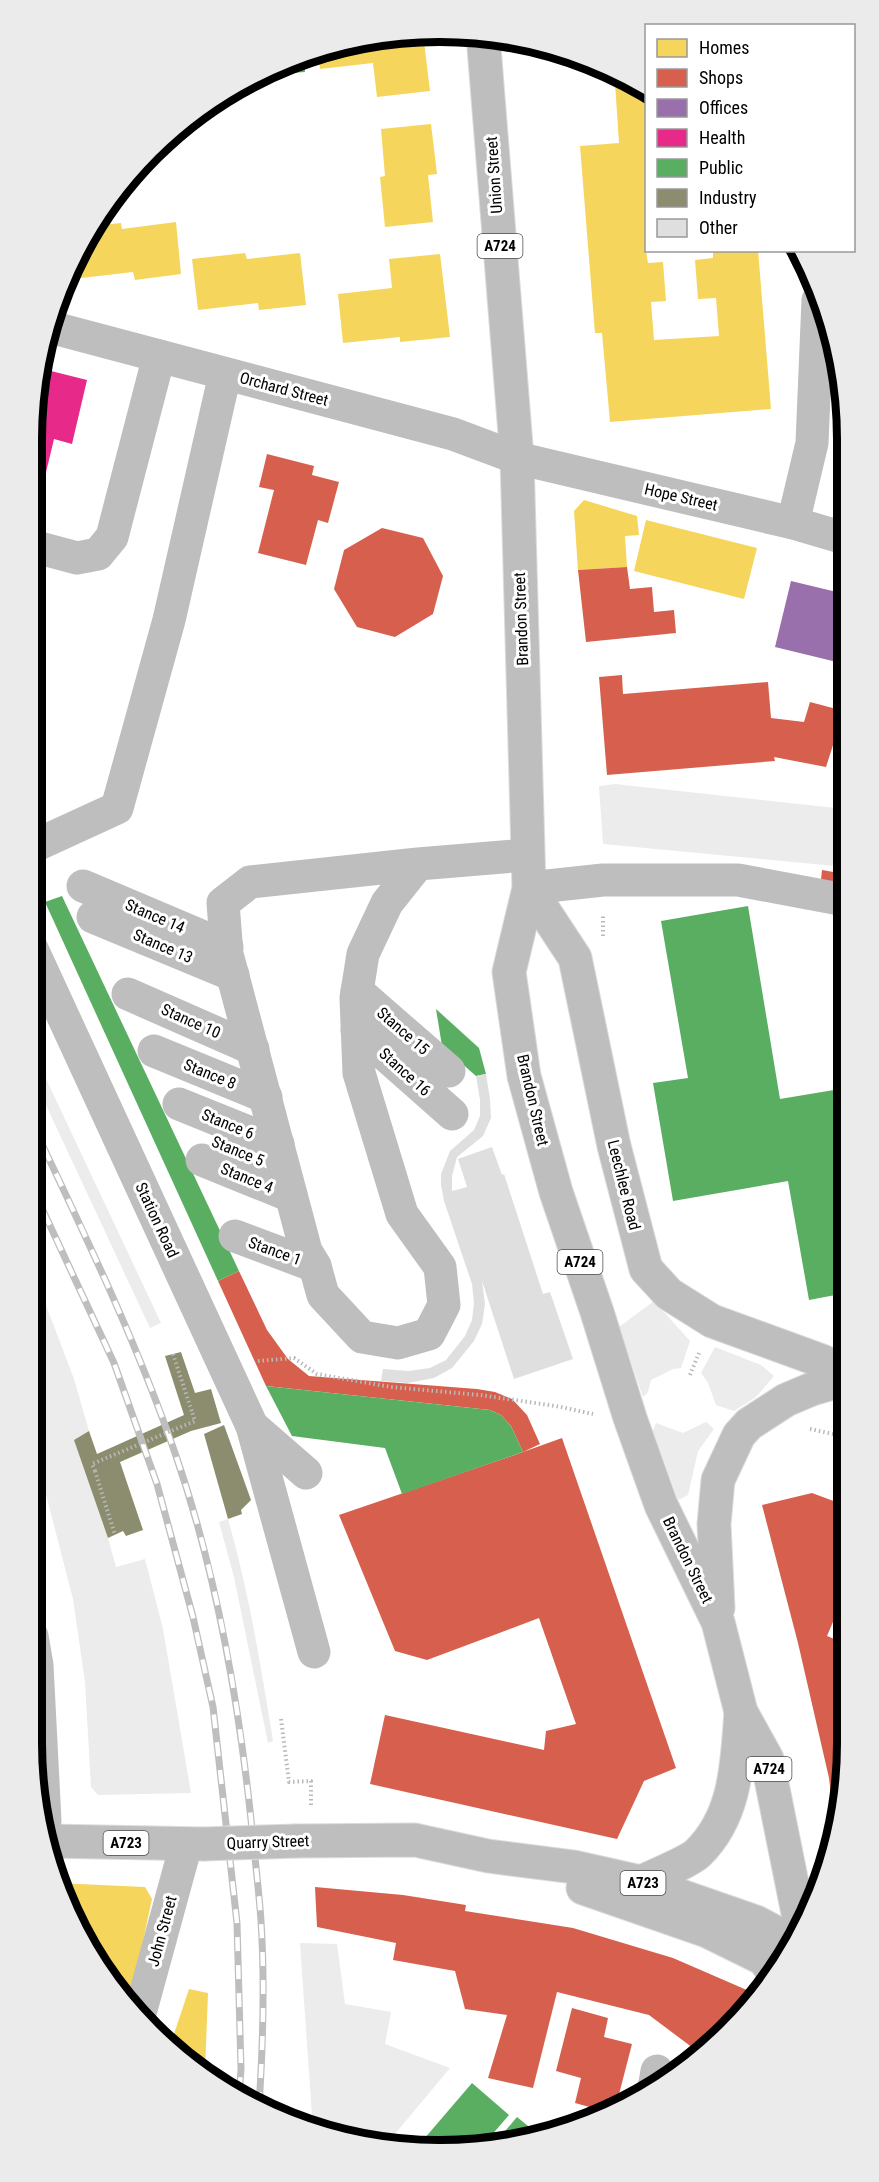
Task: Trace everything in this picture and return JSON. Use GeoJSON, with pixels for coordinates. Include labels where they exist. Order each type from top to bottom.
{"type":"FeatureCollection","features":[{"type":"Feature","properties":{"kind":"main road","name":"Union Street"},"geometry":{"type":"LineString","coordinates":[[484,44],[517,458]]}},
{"type":"Feature","properties":{"kind":"main road"},"geometry":{"type":"LineString","coordinates":[[792,523],[812,443],[817,317]]}},
{"type":"Feature","properties":{"kind":"main road","name":"Orchard Street"},"geometry":{"type":"LineString","coordinates":[[58,329],[453,434],[517,458]]}},
{"type":"Feature","properties":{"kind":"main road"},"geometry":{"type":"LineString","coordinates":[[42,549],[77,558],[98,554],[112,537],[159,356]]}},
{"type":"Feature","properties":{"kind":"main road"},"geometry":{"type":"LineString","coordinates":[[42,842],[117,808],[166,633],[225,374]]}},
{"type":"Feature","properties":{"kind":"main road","name":"Hope Street"},"geometry":{"type":"LineString","coordinates":[[517,458],[792,523],[837,536]]}},
{"type":"Feature","properties":{"kind":"main road","name":"Brandon Street"},"geometry":{"type":"LineString","coordinates":[[517,458],[529,888],[508,972],[524,1076],[556,1192],[630,1418],[661,1505],[718,1622],[741,1712],[767,1759],[798,1914]]}},
{"type":"Feature","properties":{"kind":"main road"},"geometry":{"type":"LineString","coordinates":[[418,864],[387,903],[363,954],[357,991],[359,1072],[402,1214],[440,1267],[444,1305],[429,1334],[398,1343],[362,1338],[322,1295],[269,1108],[223,903],[250,882],[418,864],[527,855]]}},
{"type":"Feature","properties":{"kind":"main road"},"geometry":{"type":"LineString","coordinates":[[529,888],[603,880],[738,880],[837,899]]}},
{"type":"Feature","properties":{"kind":"main road","name":"Stance 14"},"geometry":{"type":"LineString","coordinates":[[82,886],[269,1108]]}},
{"type":"Feature","properties":{"kind":"main road","name":"Leechlee Road"},"geometry":{"type":"LineString","coordinates":[[529,888],[575,958],[614,1146],[646,1269],[669,1294],[712,1321],[837,1368]]}},
{"type":"Feature","properties":{"kind":"main road","name":"Stance 13"},"geometry":{"type":"LineString","coordinates":[[93,917],[269,1108]]}},
{"type":"Feature","properties":{"kind":"main road","name":"Stance 10"},"geometry":{"type":"LineString","coordinates":[[269,1108],[119,970],[269,1108]]}},
{"type":"Feature","properties":{"kind":"main road","name":"Station Road"},"geometry":{"type":"LineString","coordinates":[[42,971],[252,1426],[306,1473]]}},
{"type":"Feature","properties":{"kind":"main road","name":"Stance 15"},"geometry":{"type":"LineString","coordinates":[[357,991],[449,1071]]}},
{"type":"Feature","properties":{"kind":"main road","name":"Stance 16"},"geometry":{"type":"LineString","coordinates":[[357,1030],[452,1113]]}},
{"type":"Feature","properties":{"kind":"main road"},"geometry":{"type":"LineString","coordinates":[[269,1108],[154,1050],[269,1108]]}},
{"type":"Feature","properties":{"kind":"main road"},"geometry":{"type":"LineString","coordinates":[[210,1172],[269,1108]]}},
{"type":"Feature","properties":{"kind":"main road","name":"Stance 1"},"geometry":{"type":"LineString","coordinates":[[210,1172],[269,1108]]}},
{"type":"Feature","properties":{"kind":"main road","name":"Stance 5"},"geometry":{"type":"LineString","coordinates":[[210,1172],[269,1108]]}},
{"type":"Feature","properties":{"kind":"main road"},"geometry":{"type":"LineString","coordinates":[[718,1622],[714,1524],[718,1480],[739,1435],[749,1424],[786,1400],[837,1382]]}},
{"type":"Feature","properties":{"kind":"main road"},"geometry":{"type":"LineString","coordinates":[[252,1426],[314,1652]]}},
{"type":"Feature","properties":{"kind":"main road","name":"Brandon Street"},"geometry":{"type":"LineString","coordinates":[[641,1882],[697,1854],[721,1823],[736,1780],[741,1712]]}},
{"type":"Feature","properties":{"kind":"main road","name":"Quarry Street"},"geometry":{"type":"LineString","coordinates":[[55,1841],[195,1844],[415,1840],[488,1856],[574,1868],[641,1882],[756,1922],[786,1938]]}},
{"type":"Feature","properties":{"kind":"main road","name":"John Street"},"geometry":{"type":"LineString","coordinates":[[142,2007],[195,1844]]}},
{"type":"Feature","properties":{"kind":"main road","name":"Quarry Street"},"geometry":{"type":"LineString","coordinates":[[488,1856],[707,1931],[764,1959],[768,1965]]}},
{"type":"Feature","properties":{"kind":"path"},"geometry":{"type":"LineString","coordinates":[[603,880],[603,940]]}},
{"type":"Feature","properties":{"kind":"path"},"geometry":{"type":"LineString","coordinates":[[115,1535],[92,1464],[195,1421],[173,1354]]}},
{"type":"Feature","properties":{"kind":"path"},"geometry":{"type":"LineString","coordinates":[[223,1364],[294,1358],[317,1374],[328,1376],[391,1387],[480,1395],[556,1406],[587,1414],[630,1418]]}},
{"type":"Feature","properties":{"kind":"path"},"geometry":{"type":"LineString","coordinates":[[281,1719],[289,1782],[311,1781],[302,1841]]}},
{"type":"Feature","properties":{"kind":"shaded area"},"geometry":{"type":"Polygon","coordinates":[[[615,784],[836,808],[837,806],[837,866],[603,844],[599,786],[615,784]]]}},
{"type":"Feature","properties":{"kind":"shaded area"},"geometry":{"type":"Polygon","coordinates":[[[42,1070],[161,1323],[150,1328],[42,1096],[42,1070]]]}},
{"type":"Feature","properties":{"kind":"shaded area"},"geometry":{"type":"Polygon","coordinates":[[[42,1295],[74,1379],[89,1431],[75,1440],[116,1567],[145,1559],[163,1629],[191,1793],[98,1795],[91,1787],[85,1682],[73,1599],[43,1483],[42,1295]]]}},
{"type":"Feature","properties":{"kind":"shaded area"},"geometry":{"type":"Polygon","coordinates":[[[654,1301],[690,1341],[681,1368],[673,1369],[651,1380],[648,1392],[643,1397],[619,1327],[654,1301]]]}},
{"type":"Feature","properties":{"kind":"shaded area"},"geometry":{"type":"Polygon","coordinates":[[[715,1347],[761,1365],[774,1376],[756,1397],[734,1411],[716,1405],[708,1383],[701,1373],[715,1347]]]}},
{"type":"Feature","properties":{"kind":"shaded area"},"geometry":{"type":"Polygon","coordinates":[[[706,1422],[714,1429],[698,1451],[688,1495],[678,1500],[653,1431],[656,1423],[683,1433],[706,1422]]]}},
{"type":"Feature","properties":{"kind":"shaded area"},"geometry":{"type":"Polygon","coordinates":[[[228,1519],[259,1657],[273,1741],[268,1743],[234,1577],[219,1522],[228,1519]]]}},
{"type":"Feature","properties":{"kind":"shaded area"},"geometry":{"type":"Polygon","coordinates":[[[300,1943],[337,1944],[345,2004],[391,2012],[385,2044],[450,2068],[392,2137],[312,2119],[300,1943]]]}},
{"type":"Feature","properties":{"kind":"building: Homes"},"geometry":{"type":"Polygon","coordinates":[[[424,43],[430,91],[377,97],[373,63],[320,69],[319,61],[337,56],[388,45],[424,43]]]}},
{"type":"Feature","properties":{"kind":"building: Homes"},"geometry":{"type":"Polygon","coordinates":[[[615,83],[645,99],[645,252],[648,263],[663,262],[666,301],[651,302],[654,340],[719,336],[716,298],[698,299],[695,260],[713,258],[713,252],[758,252],[771,409],[610,422],[602,333],[595,333],[580,146],[619,143],[615,83]]]}},
{"type":"Feature","properties":{"kind":"building: Homes"},"geometry":{"type":"Polygon","coordinates":[[[431,124],[437,174],[428,175],[433,222],[385,227],[380,177],[385,176],[381,129],[431,124]]]}},
{"type":"Feature","properties":{"kind":"building: Homes"},"geometry":{"type":"Polygon","coordinates":[[[176,222],[181,274],[135,280],[133,272],[76,279],[105,225],[121,223],[122,229],[176,222]]]}},
{"type":"Feature","properties":{"kind":"building: Homes"},"geometry":{"type":"Polygon","coordinates":[[[245,253],[247,259],[300,253],[306,305],[259,310],[258,303],[198,310],[192,259],[245,253]]]}},
{"type":"Feature","properties":{"kind":"building: Homes"},"geometry":{"type":"Polygon","coordinates":[[[440,254],[450,337],[400,342],[400,337],[343,343],[338,294],[392,288],[389,259],[440,254]]]}},
{"type":"Feature","properties":{"kind":"building: Homes"},"geometry":{"type":"Polygon","coordinates":[[[584,500],[637,516],[639,535],[625,536],[627,567],[578,570],[574,511],[584,500]]]}},
{"type":"Feature","properties":{"kind":"building: Homes"},"geometry":{"type":"Polygon","coordinates":[[[646,520],[757,548],[744,599],[634,571],[646,520]]]}},
{"type":"Feature","properties":{"kind":"building: Homes"},"geometry":{"type":"Polygon","coordinates":[[[68,1883],[145,1887],[152,1899],[132,1993],[95,1941],[68,1883]]]}},
{"type":"Feature","properties":{"kind":"building: Homes"},"geometry":{"type":"Polygon","coordinates":[[[189,1989],[208,1993],[205,2063],[173,2037],[189,1989]]]}},
{"type":"Feature","properties":{"kind":"building: Shops"},"geometry":{"type":"Polygon","coordinates":[[[267,454],[314,466],[312,475],[339,482],[328,523],[318,520],[306,565],[258,553],[274,490],[259,487],[267,454]]]}},
{"type":"Feature","properties":{"kind":"building: Shops"},"geometry":{"type":"Polygon","coordinates":[[[382,528],[423,538],[443,576],[433,614],[395,637],[357,627],[334,589],[344,550],[382,528]]]}},
{"type":"Feature","properties":{"kind":"building: Shops"},"geometry":{"type":"Polygon","coordinates":[[[627,567],[630,589],[652,587],[654,612],[674,610],[676,633],[586,642],[578,570],[627,567]]]}},
{"type":"Feature","properties":{"kind":"building: Shops"},"geometry":{"type":"Polygon","coordinates":[[[622,675],[623,694],[768,682],[771,718],[804,722],[810,702],[837,709],[837,733],[826,767],[774,757],[775,761],[607,775],[599,677],[622,675]]]}},
{"type":"Feature","properties":{"kind":"building: Shops"},"geometry":{"type":"Polygon","coordinates":[[[822,870],[837,873],[837,892],[820,889],[822,870]]]}},
{"type":"Feature","properties":{"kind":"building: Shops"},"geometry":{"type":"Polygon","coordinates":[[[239,1271],[267,1330],[288,1359],[309,1376],[495,1392],[512,1399],[527,1415],[540,1444],[523,1452],[511,1426],[501,1415],[490,1410],[266,1386],[218,1281],[239,1271]]]}},
{"type":"Feature","properties":{"kind":"building: Shops"},"geometry":{"type":"Polygon","coordinates":[[[562,1438],[676,1768],[644,1781],[617,1839],[370,1784],[385,1715],[544,1750],[546,1731],[576,1724],[539,1618],[427,1660],[395,1651],[339,1515],[562,1438]]]}},
{"type":"Feature","properties":{"kind":"building: Shops"},"geometry":{"type":"Polygon","coordinates":[[[812,1493],[837,1502],[837,1612],[827,1636],[837,1640],[837,1742],[832,1804],[829,1778],[798,1643],[762,1505],[812,1493]]]}},
{"type":"Feature","properties":{"kind":"building: Shops"},"geometry":{"type":"Polygon","coordinates":[[[315,1887],[403,1895],[466,1905],[465,1911],[573,1928],[673,1958],[749,1991],[721,2024],[693,2048],[649,2015],[557,1992],[533,2088],[488,2078],[507,2015],[465,2009],[455,1971],[393,1960],[396,1943],[317,1927],[315,1887]]]}},
{"type":"Feature","properties":{"kind":"building: Shops"},"geometry":{"type":"Polygon","coordinates":[[[572,2008],[608,2018],[604,2037],[632,2044],[618,2097],[595,2109],[575,2103],[581,2078],[556,2071],[572,2008]]]}},
{"type":"Feature","properties":{"kind":"building: Offices"},"geometry":{"type":"Polygon","coordinates":[[[791,581],[837,592],[837,662],[775,647],[791,581]]]}},
{"type":"Feature","properties":{"kind":"building: Health"},"geometry":{"type":"Polygon","coordinates":[[[48,370],[87,380],[72,444],[54,439],[42,489],[43,414],[48,370]]]}},
{"type":"Feature","properties":{"kind":"building: Public"},"geometry":{"type":"Polygon","coordinates":[[[304,66],[305,72],[284,74],[304,66]]]}},
{"type":"Feature","properties":{"kind":"building: Public"},"geometry":{"type":"Polygon","coordinates":[[[62,896],[239,1271],[218,1281],[45,902],[62,896]]]}},
{"type":"Feature","properties":{"kind":"building: Public"},"geometry":{"type":"Polygon","coordinates":[[[748,906],[780,1099],[837,1090],[837,1295],[809,1300],[788,1181],[673,1201],[653,1083],[688,1078],[661,921],[748,906]]]}},
{"type":"Feature","properties":{"kind":"building: Public"},"geometry":{"type":"Polygon","coordinates":[[[436,1009],[479,1048],[486,1074],[476,1076],[442,1046],[436,1009]]]}},
{"type":"Feature","properties":{"kind":"building: Public"},"geometry":{"type":"Polygon","coordinates":[[[266,1386],[490,1410],[501,1415],[511,1426],[523,1452],[402,1494],[385,1448],[292,1436],[266,1386]]]}},
{"type":"Feature","properties":{"kind":"building: Public"},"geometry":{"type":"Polygon","coordinates":[[[472,2083],[509,2115],[490,2137],[424,2139],[472,2083]]]}},
{"type":"Feature","properties":{"kind":"building: Public"},"geometry":{"type":"Polygon","coordinates":[[[517,2117],[531,2129],[517,2132],[502,2135],[517,2117]]]}},
{"type":"Feature","properties":{"kind":"building: Industry"},"geometry":{"type":"Polygon","coordinates":[[[181,1352],[195,1393],[211,1389],[221,1423],[191,1431],[120,1462],[143,1530],[126,1536],[123,1531],[108,1538],[74,1440],[89,1431],[97,1454],[184,1415],[165,1356],[181,1352]]]}},
{"type":"Feature","properties":{"kind":"building: Industry"},"geometry":{"type":"Polygon","coordinates":[[[224,1425],[251,1500],[241,1510],[242,1514],[228,1519],[204,1434],[224,1425]]]}},
{"type":"Feature","properties":{"kind":"building: Other"},"geometry":{"type":"Polygon","coordinates":[[[486,1074],[491,1118],[483,1136],[457,1157],[452,1176],[452,1191],[467,1187],[458,1159],[492,1147],[502,1175],[504,1174],[543,1294],[550,1292],[573,1359],[514,1379],[482,1281],[485,1304],[482,1324],[474,1341],[452,1368],[434,1378],[408,1383],[381,1381],[383,1369],[409,1371],[430,1368],[446,1360],[465,1336],[472,1320],[474,1303],[472,1284],[444,1201],[441,1174],[450,1151],[474,1130],[480,1116],[476,1076],[486,1074]]]}},
{"type":"Feature","properties":{"kind":"railway"},"geometry":{"type":"LineString","coordinates":[[42,1144],[108,1286],[160,1411],[190,1499],[214,1592],[233,1686],[247,1781],[260,1910],[263,1991],[259,2097]]}},
{"type":"Feature","properties":{"kind":"railway"},"geometry":{"type":"LineString","coordinates":[[42,1208],[114,1363],[157,1484],[193,1617],[213,1707],[237,1923],[240,2086]]}}]}
